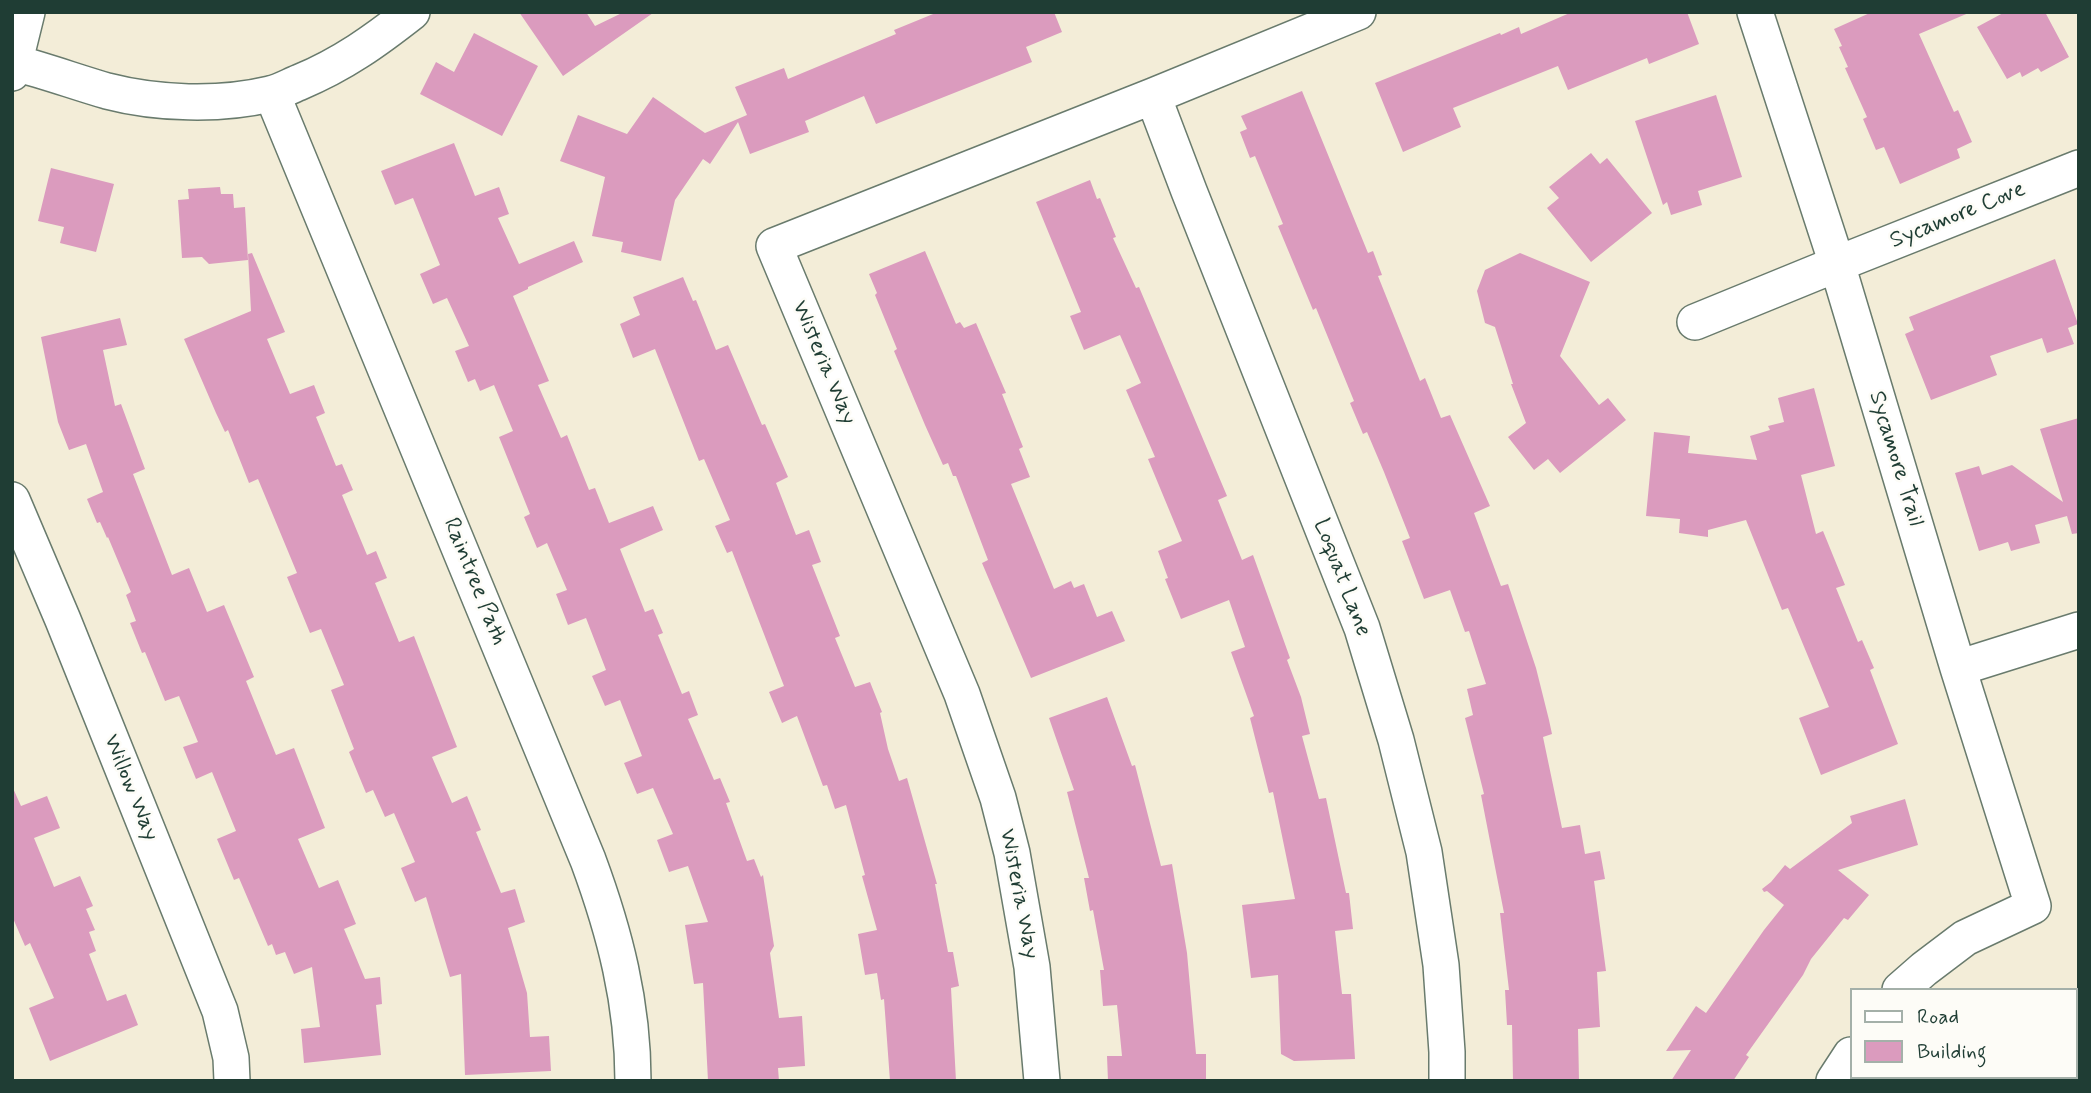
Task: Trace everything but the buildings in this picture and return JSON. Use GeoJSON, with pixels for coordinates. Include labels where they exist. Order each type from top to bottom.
{"type":"FeatureCollection","features":[{"type":"Feature","properties":{"kind":"street"},"geometry":{"type":"LineString","coordinates":[[27,12],[14,68],[108,91],[190,102],[272,94],[321,73],[369,46],[412,12]]}},
{"type":"Feature","properties":{"kind":"street","name":"Wisteria Way"},"geometry":{"type":"LineString","coordinates":[[1042,1081],[1032,967],[1012,853],[998,798],[962,694],[774,246],[1358,12]]}},
{"type":"Feature","properties":{"kind":"street","name":"Sycamore Trail"},"geometry":{"type":"LineString","coordinates":[[1755,12],[1837,264],[1958,668],[2033,906],[1965,939],[1902,988]]}},
{"type":"Feature","properties":{"kind":"street","name":"Raintree Path"},"geometry":{"type":"LineString","coordinates":[[272,94],[604,902],[622,967],[630,1022],[633,1081]]}},
{"type":"Feature","properties":{"kind":"street","name":"Loquat Lane"},"geometry":{"type":"LineString","coordinates":[[1153,96],[1362,628],[1396,740],[1424,852],[1434,915],[1441,965],[1447,1081]]}},
{"type":"Feature","properties":{"kind":"street","name":"Sycamore Cove"},"geometry":{"type":"LineString","coordinates":[[1695,322],[2079,168]]}},
{"type":"Feature","properties":{"kind":"street","name":"Willow Way"},"geometry":{"type":"LineString","coordinates":[[12,500],[220,1011],[231,1058],[232,1081]]}},
{"type":"Feature","properties":{"kind":"street"},"geometry":{"type":"LineString","coordinates":[[1958,668],[2079,630]]}},
{"type":"Feature","properties":{"kind":"street"},"geometry":{"type":"LineString","coordinates":[[1834,1081],[1850,1057]]}}]}
